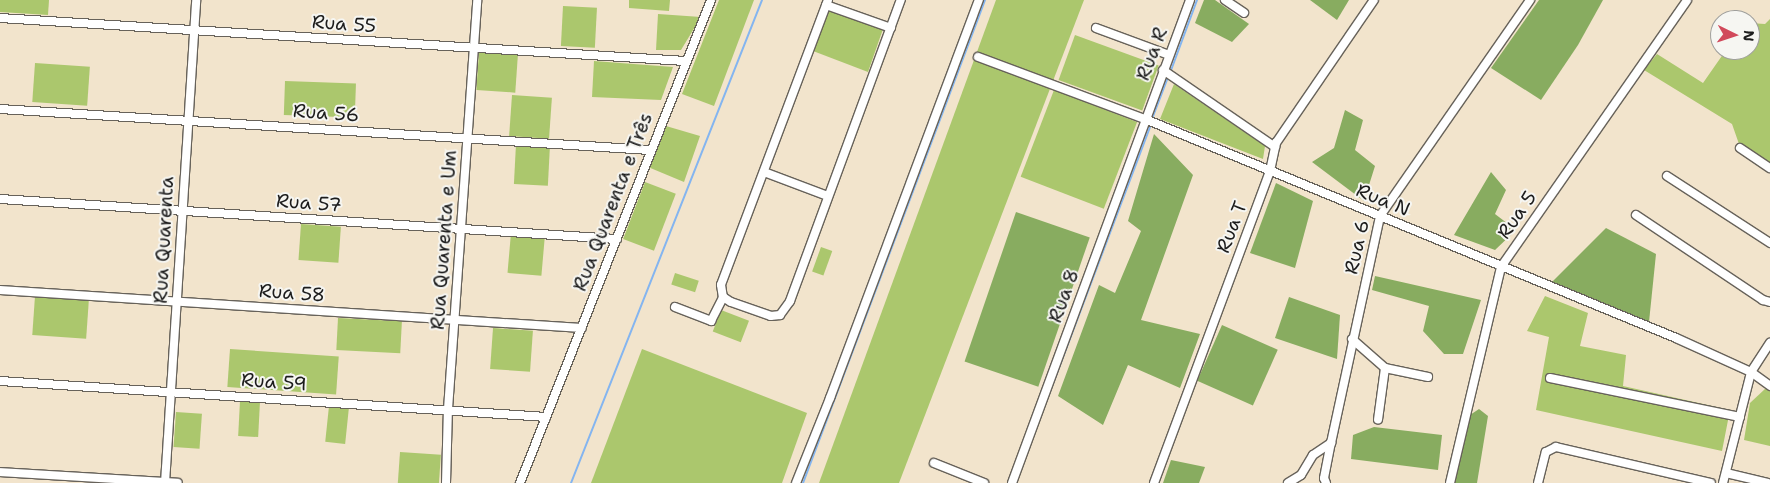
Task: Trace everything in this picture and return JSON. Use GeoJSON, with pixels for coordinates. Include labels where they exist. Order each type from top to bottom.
{"type":"FeatureCollection","features":[{"type":"Feature","properties":{"kind":"street","name":"Rua Quarenta"},"geometry":{"type":"LineString","coordinates":[[165,483],[196,0]]}},
{"type":"Feature","properties":{"kind":"street","name":"Rua Quarenta e Um"},"geometry":{"type":"LineString","coordinates":[[446,483],[448,410],[477,0]]}},
{"type":"Feature","properties":{"kind":"street","name":"Rua Quarenta e Três"},"geometry":{"type":"LineString","coordinates":[[520,483],[617,239],[650,150],[711,0]]}},
{"type":"Feature","properties":{"kind":"street"},"geometry":{"type":"LineString","coordinates":[[723,297],[731,302],[771,316],[780,315],[785,310],[901,0]]}},
{"type":"Feature","properties":{"kind":"street"},"geometry":{"type":"LineString","coordinates":[[796,483],[830,398],[979,0]]}},
{"type":"Feature","properties":{"kind":"street","name":"Rua R"},"geometry":{"type":"LineString","coordinates":[[1149,121],[1167,72],[1169,55],[1190,0]]}},
{"type":"Feature","properties":{"kind":"street"},"geometry":{"type":"LineString","coordinates":[[1225,0],[1244,13]]}},
{"type":"Feature","properties":{"kind":"street","name":"Rua T"},"geometry":{"type":"LineString","coordinates":[[1154,483],[1270,171],[1275,147],[1374,0]]}},
{"type":"Feature","properties":{"kind":"street","name":"Rua 6"},"geometry":{"type":"LineString","coordinates":[[1326,483],[1324,478],[1330,443],[1380,216],[1530,0]]}},
{"type":"Feature","properties":{"kind":"street","name":"Rua 5"},"geometry":{"type":"LineString","coordinates":[[1450,483],[1501,267],[1687,0]]}},
{"type":"Feature","properties":{"kind":"street"},"geometry":{"type":"LineString","coordinates":[[675,307],[711,321],[723,297],[721,285],[726,269],[827,2],[890,28]]}},
{"type":"Feature","properties":{"kind":"street","name":"Rua 55"},"geometry":{"type":"LineString","coordinates":[[0,18],[686,61]]}},
{"type":"Feature","properties":{"kind":"street"},"geometry":{"type":"LineString","coordinates":[[1096,28],[1169,55]]}},
{"type":"Feature","properties":{"kind":"street","name":"Rua N"},"geometry":{"type":"LineString","coordinates":[[978,57],[1149,121],[1676,338],[1751,372],[1770,386]]}},
{"type":"Feature","properties":{"kind":"street"},"geometry":{"type":"LineString","coordinates":[[1167,72],[1275,147]]}},
{"type":"Feature","properties":{"kind":"street","name":"Rua 56"},"geometry":{"type":"LineString","coordinates":[[0,108],[650,150]]}},
{"type":"Feature","properties":{"kind":"street","name":"Rua 8"},"geometry":{"type":"LineString","coordinates":[[1012,483],[1149,121]]}},
{"type":"Feature","properties":{"kind":"street"},"geometry":{"type":"LineString","coordinates":[[1740,148],[1770,168]]}},
{"type":"Feature","properties":{"kind":"street"},"geometry":{"type":"LineString","coordinates":[[764,172],[828,196]]}},
{"type":"Feature","properties":{"kind":"street"},"geometry":{"type":"LineString","coordinates":[[1667,176],[1770,243]]}},
{"type":"Feature","properties":{"kind":"street","name":"Rua 57"},"geometry":{"type":"LineString","coordinates":[[0,199],[617,239]]}},
{"type":"Feature","properties":{"kind":"street"},"geometry":{"type":"LineString","coordinates":[[1636,215],[1766,301],[1770,307]]}},
{"type":"Feature","properties":{"kind":"street","name":"Rua 58"},"geometry":{"type":"LineString","coordinates":[[0,290],[582,328]]}},
{"type":"Feature","properties":{"kind":"street"},"geometry":{"type":"LineString","coordinates":[[1352,339],[1385,368],[1428,377]]}},
{"type":"Feature","properties":{"kind":"street"},"geometry":{"type":"LineString","coordinates":[[1724,483],[1751,372],[1770,344]]}},
{"type":"Feature","properties":{"kind":"street"},"geometry":{"type":"LineString","coordinates":[[1378,420],[1385,368]]}},
{"type":"Feature","properties":{"kind":"street"},"geometry":{"type":"LineString","coordinates":[[1550,378],[1740,417]]}},
{"type":"Feature","properties":{"kind":"street","name":"Rua 59"},"geometry":{"type":"LineString","coordinates":[[0,381],[546,417]]}},
{"type":"Feature","properties":{"kind":"street"},"geometry":{"type":"LineString","coordinates":[[1288,483],[1301,475],[1313,455],[1330,443]]}},
{"type":"Feature","properties":{"kind":"street"},"geometry":{"type":"LineString","coordinates":[[1538,483],[1546,452],[1556,448],[1711,483]]}},
{"type":"Feature","properties":{"kind":"street"},"geometry":{"type":"LineString","coordinates":[[934,463],[984,483]]}},
{"type":"Feature","properties":{"kind":"street"},"geometry":{"type":"LineString","coordinates":[[0,472],[178,483]]}},
{"type":"Feature","properties":{"kind":"street"},"geometry":{"type":"LineString","coordinates":[[1726,473],[1768,483]]}},
{"type":"Feature","properties":{"kind":"green space"},"geometry":{"type":"Polygon","coordinates":[[[0,0],[49,0],[48,15],[0,12],[0,0]]]}},
{"type":"Feature","properties":{"kind":"green space"},"geometry":{"type":"Polygon","coordinates":[[[629,0],[670,0],[669,11],[629,8],[629,0]]]}},
{"type":"Feature","properties":{"kind":"green space"},"geometry":{"type":"Polygon","coordinates":[[[719,0],[754,0],[714,106],[682,94],[719,0]]]}},
{"type":"Feature","properties":{"kind":"green space"},"geometry":{"type":"Polygon","coordinates":[[[996,0],[1084,0],[899,483],[819,483],[996,0]]]}},
{"type":"Feature","properties":{"kind":"green space"},"geometry":{"type":"Polygon","coordinates":[[[1204,0],[1215,0],[1249,24],[1232,42],[1195,23],[1204,0]]]}},
{"type":"Feature","properties":{"kind":"green space"},"geometry":{"type":"Polygon","coordinates":[[[1310,0],[1349,0],[1337,20],[1310,0]]]}},
{"type":"Feature","properties":{"kind":"green space"},"geometry":{"type":"Polygon","coordinates":[[[1539,0],[1603,0],[1578,45],[1541,100],[1491,68],[1539,0]]]}},
{"type":"Feature","properties":{"kind":"green space"},"geometry":{"type":"Polygon","coordinates":[[[563,6],[597,8],[595,48],[561,46],[563,6]]]}},
{"type":"Feature","properties":{"kind":"green space"},"geometry":{"type":"Polygon","coordinates":[[[831,10],[883,29],[868,72],[813,51],[827,12],[831,10]]]}},
{"type":"Feature","properties":{"kind":"green space"},"geometry":{"type":"Polygon","coordinates":[[[658,14],[701,17],[681,50],[656,50],[658,14]]]}},
{"type":"Feature","properties":{"kind":"green space"},"geometry":{"type":"Polygon","coordinates":[[[1770,19],[1770,164],[1739,144],[1732,124],[1644,70],[1657,54],[1703,83],[1719,60],[1760,60],[1760,24],[1765,24],[1770,19]]]}},
{"type":"Feature","properties":{"kind":"green space"},"geometry":{"type":"Polygon","coordinates":[[[1075,35],[1159,65],[1142,111],[1059,80],[1075,35]]]}},
{"type":"Feature","properties":{"kind":"green space"},"geometry":{"type":"Polygon","coordinates":[[[479,52],[518,55],[515,93],[476,90],[479,52]]]}},
{"type":"Feature","properties":{"kind":"green space"},"geometry":{"type":"Polygon","coordinates":[[[594,61],[673,67],[661,100],[592,97],[594,61]]]}},
{"type":"Feature","properties":{"kind":"green space"},"geometry":{"type":"Polygon","coordinates":[[[35,63],[90,67],[87,106],[32,102],[35,63]]]}},
{"type":"Feature","properties":{"kind":"green space"},"geometry":{"type":"Polygon","coordinates":[[[285,81],[356,83],[355,117],[284,115],[285,81]]]}},
{"type":"Feature","properties":{"kind":"green space"},"geometry":{"type":"Polygon","coordinates":[[[1174,84],[1265,146],[1263,159],[1160,119],[1174,84]]]}},
{"type":"Feature","properties":{"kind":"green space"},"geometry":{"type":"Polygon","coordinates":[[[1054,90],[1137,122],[1104,209],[1021,177],[1054,90]]]}},
{"type":"Feature","properties":{"kind":"green space"},"geometry":{"type":"Polygon","coordinates":[[[512,95],[552,98],[549,139],[509,136],[512,95]]]}},
{"type":"Feature","properties":{"kind":"green space"},"geometry":{"type":"Polygon","coordinates":[[[1345,110],[1363,120],[1355,150],[1375,166],[1364,201],[1312,162],[1334,148],[1345,110]]]}},
{"type":"Feature","properties":{"kind":"green space"},"geometry":{"type":"Polygon","coordinates":[[[666,126],[700,136],[684,182],[648,167],[666,126]]]}},
{"type":"Feature","properties":{"kind":"green space"},"geometry":{"type":"Polygon","coordinates":[[[1154,134],[1193,175],[1141,320],[1200,334],[1180,388],[1128,365],[1103,425],[1058,396],[1099,285],[1115,293],[1141,231],[1128,221],[1154,134]]]}},
{"type":"Feature","properties":{"kind":"green space"},"geometry":{"type":"Polygon","coordinates":[[[516,144],[550,146],[548,186],[514,184],[516,144]]]}},
{"type":"Feature","properties":{"kind":"green space"},"geometry":{"type":"Polygon","coordinates":[[[1491,172],[1506,190],[1495,214],[1516,230],[1495,250],[1454,235],[1491,172]]]}},
{"type":"Feature","properties":{"kind":"green space"},"geometry":{"type":"Polygon","coordinates":[[[645,182],[676,194],[654,251],[623,239],[645,182]]]}},
{"type":"Feature","properties":{"kind":"green space"},"geometry":{"type":"Polygon","coordinates":[[[1276,183],[1313,201],[1295,268],[1250,253],[1276,183]]]}},
{"type":"Feature","properties":{"kind":"green space"},"geometry":{"type":"Polygon","coordinates":[[[1016,212],[1090,237],[1038,387],[965,361],[1016,212]]]}},
{"type":"Feature","properties":{"kind":"green space"},"geometry":{"type":"Polygon","coordinates":[[[301,224],[341,227],[338,263],[298,260],[301,224]]]}},
{"type":"Feature","properties":{"kind":"green space"},"geometry":{"type":"Polygon","coordinates":[[[1606,228],[1656,254],[1649,322],[1552,282],[1606,228]]]}},
{"type":"Feature","properties":{"kind":"green space"},"geometry":{"type":"Polygon","coordinates":[[[511,233],[545,236],[541,276],[508,273],[511,233]]]}},
{"type":"Feature","properties":{"kind":"green space"},"geometry":{"type":"Polygon","coordinates":[[[821,247],[832,251],[823,276],[812,271],[821,247]]]}},
{"type":"Feature","properties":{"kind":"green space"},"geometry":{"type":"Polygon","coordinates":[[[675,273],[699,281],[695,292],[671,284],[675,273]]]}},
{"type":"Feature","properties":{"kind":"green space"},"geometry":{"type":"Polygon","coordinates":[[[1375,276],[1481,300],[1463,354],[1444,354],[1423,331],[1429,306],[1372,290],[1375,276]]]}},
{"type":"Feature","properties":{"kind":"green space"},"geometry":{"type":"Polygon","coordinates":[[[35,296],[89,300],[86,339],[32,335],[35,296]]]}},
{"type":"Feature","properties":{"kind":"green space"},"geometry":{"type":"Polygon","coordinates":[[[1545,296],[1588,313],[1580,346],[1626,355],[1623,386],[1730,410],[1722,451],[1536,410],[1549,337],[1527,331],[1545,296]]]}},
{"type":"Feature","properties":{"kind":"green space"},"geometry":{"type":"Polygon","coordinates":[[[1289,297],[1340,315],[1337,359],[1275,338],[1289,297]]]}},
{"type":"Feature","properties":{"kind":"green space"},"geometry":{"type":"Polygon","coordinates":[[[721,310],[749,321],[741,342],[713,331],[721,310]]]}},
{"type":"Feature","properties":{"kind":"green space"},"geometry":{"type":"Polygon","coordinates":[[[338,318],[402,321],[400,353],[336,350],[338,318]]]}},
{"type":"Feature","properties":{"kind":"green space"},"geometry":{"type":"Polygon","coordinates":[[[1222,325],[1278,350],[1253,406],[1197,381],[1222,325]]]}},
{"type":"Feature","properties":{"kind":"green space"},"geometry":{"type":"Polygon","coordinates":[[[493,328],[533,331],[530,372],[490,369],[493,328]]]}},
{"type":"Feature","properties":{"kind":"green space"},"geometry":{"type":"Polygon","coordinates":[[[230,349],[339,357],[336,395],[227,387],[230,349]]]}},
{"type":"Feature","properties":{"kind":"green space"},"geometry":{"type":"Polygon","coordinates":[[[642,349],[807,413],[782,483],[591,483],[642,349]]]}},
{"type":"Feature","properties":{"kind":"green space"},"geometry":{"type":"Polygon","coordinates":[[[1766,388],[1770,391],[1770,446],[1744,440],[1750,403],[1766,388]]]}},
{"type":"Feature","properties":{"kind":"green space"},"geometry":{"type":"Polygon","coordinates":[[[240,401],[260,402],[258,437],[238,436],[240,401]]]}},
{"type":"Feature","properties":{"kind":"green space"},"geometry":{"type":"Polygon","coordinates":[[[329,406],[349,408],[345,444],[325,442],[329,406]]]}},
{"type":"Feature","properties":{"kind":"green space"},"geometry":{"type":"Polygon","coordinates":[[[1479,409],[1488,416],[1477,483],[1454,483],[1467,417],[1479,409]]]}},
{"type":"Feature","properties":{"kind":"green space"},"geometry":{"type":"Polygon","coordinates":[[[176,412],[202,414],[199,449],[174,447],[176,412]]]}},
{"type":"Feature","properties":{"kind":"green space"},"geometry":{"type":"Polygon","coordinates":[[[1374,427],[1442,435],[1438,470],[1351,459],[1353,435],[1374,427]]]}},
{"type":"Feature","properties":{"kind":"green space"},"geometry":{"type":"Polygon","coordinates":[[[400,452],[441,455],[439,483],[398,483],[400,452]]]}},
{"type":"Feature","properties":{"kind":"green space"},"geometry":{"type":"Polygon","coordinates":[[[1171,460],[1205,467],[1199,483],[1163,483],[1171,460]]]}},
{"type":"Feature","properties":{"kind":"waterway"},"geometry":{"type":"LineString","coordinates":[[571,483],[762,0]]}},
{"type":"Feature","properties":{"kind":"waterway"},"geometry":{"type":"LineString","coordinates":[[803,483],[985,0]]}},
{"type":"Feature","properties":{"kind":"waterway"},"geometry":{"type":"LineString","coordinates":[[1170,73],[1197,0]]}},
{"type":"Feature","properties":{"kind":"waterway"},"geometry":{"type":"LineString","coordinates":[[1152,119],[1168,77]]}},
{"type":"Feature","properties":{"kind":"waterway"},"geometry":{"type":"LineString","coordinates":[[1037,426],[1151,124]]}}]}
